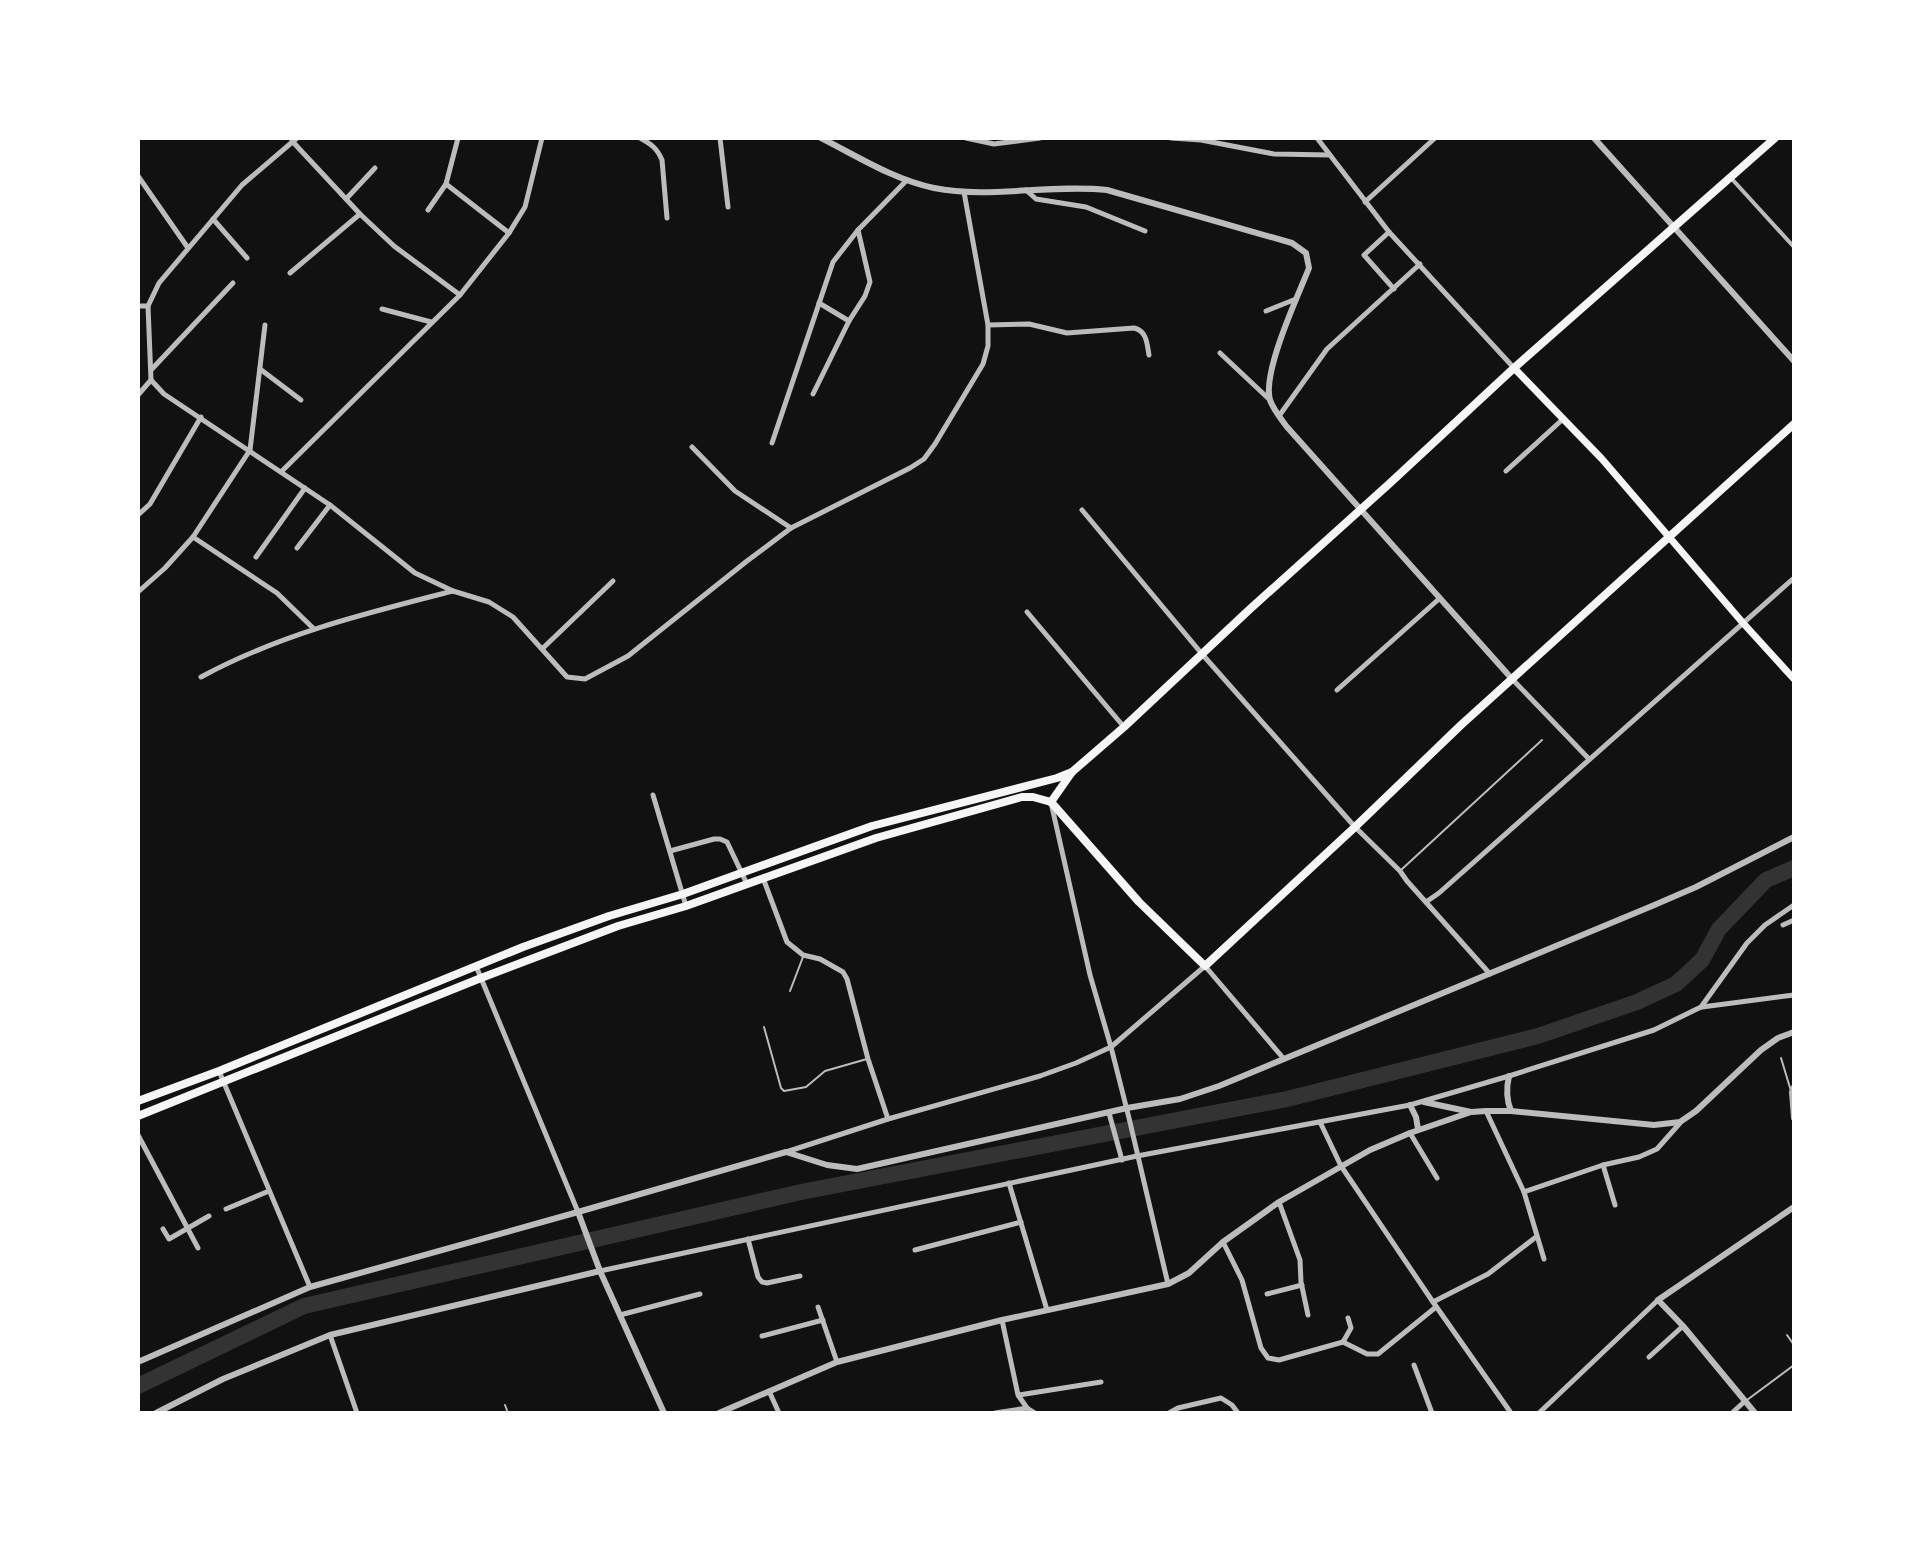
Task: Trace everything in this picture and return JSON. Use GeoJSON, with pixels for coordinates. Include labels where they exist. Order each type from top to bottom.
{"type":"FeatureCollection","features":[{"type":"Feature","properties":{"kind":"main road"},"geometry":{"type":"LineString","coordinates":[[1051,802],[1072,772],[1514,368],[1775,138]]}},
{"type":"Feature","properties":{"kind":"main road"},"geometry":{"type":"LineString","coordinates":[[1514,368],[1602,459],[1794,679]]}},
{"type":"Feature","properties":{"kind":"main road"},"geometry":{"type":"LineString","coordinates":[[138,1116],[618,926],[686,906],[876,838],[1022,797],[1051,802],[1139,902],[1205,966],[1461,725],[1794,424]]}},
{"type":"Feature","properties":{"kind":"main road"},"geometry":{"type":"LineString","coordinates":[[138,1101],[523,947],[609,916],[683,894],[872,826],[1072,772]]}},
{"type":"Feature","properties":{"kind":"main road"},"geometry":{"type":"LineString","coordinates":[[872,826],[876,838]]}},
{"type":"Feature","properties":{"kind":"street"},"geometry":{"type":"LineString","coordinates":[[428,210],[446,184],[458,138]]}},
{"type":"Feature","properties":{"kind":"street"},"geometry":{"type":"LineString","coordinates":[[282,471],[460,295],[509,233],[525,207],[542,138]]}},
{"type":"Feature","properties":{"kind":"street"},"geometry":{"type":"LineString","coordinates":[[640,138],[659,151],[667,218]]}},
{"type":"Feature","properties":{"kind":"street"},"geometry":{"type":"LineString","coordinates":[[720,138],[728,207]]}},
{"type":"Feature","properties":{"kind":"street"},"geometry":{"type":"LineString","coordinates":[[821,138],[906,181],[935,188],[964,192],[1082,187],[1107,190],[1292,243],[1306,253],[1309,268],[1274,359],[1269,386],[1270,401]]}},
{"type":"Feature","properties":{"kind":"street"},"geometry":{"type":"LineString","coordinates":[[966,138],[994,144],[1040,138]]}},
{"type":"Feature","properties":{"kind":"street"},"geometry":{"type":"LineString","coordinates":[[1171,138],[1201,140],[1274,154],[1331,155]]}},
{"type":"Feature","properties":{"kind":"street"},"geometry":{"type":"LineString","coordinates":[[1317,138],[1389,232],[1514,368]]}},
{"type":"Feature","properties":{"kind":"street"},"geometry":{"type":"LineString","coordinates":[[1365,202],[1435,138]]}},
{"type":"Feature","properties":{"kind":"street"},"geometry":{"type":"LineString","coordinates":[[1594,138],[1794,361]]}},
{"type":"Feature","properties":{"kind":"street"},"geometry":{"type":"LineString","coordinates":[[138,395],[151,380],[148,306],[159,283],[242,185],[295,140],[360,214],[394,246],[460,295]]}},
{"type":"Feature","properties":{"kind":"street"},"geometry":{"type":"LineString","coordinates":[[346,199],[375,168]]}},
{"type":"Feature","properties":{"kind":"street"},"geometry":{"type":"LineString","coordinates":[[138,176],[188,248]]}},
{"type":"Feature","properties":{"kind":"street"},"geometry":{"type":"LineString","coordinates":[[1730,177],[1794,247]]}},
{"type":"Feature","properties":{"kind":"street"},"geometry":{"type":"LineString","coordinates":[[772,443],[833,262],[858,230],[906,181]]}},
{"type":"Feature","properties":{"kind":"street"},"geometry":{"type":"LineString","coordinates":[[446,184],[509,233]]}},
{"type":"Feature","properties":{"kind":"street"},"geometry":{"type":"LineString","coordinates":[[1025,189],[1036,199],[1086,207],[1145,231]]}},
{"type":"Feature","properties":{"kind":"street"},"geometry":{"type":"LineString","coordinates":[[151,380],[164,394],[330,505],[415,573],[453,591],[489,602],[513,617],[567,677],[585,679],[628,656],[791,528],[924,459],[983,364],[988,346],[988,325],[964,192]]}},
{"type":"Feature","properties":{"kind":"street"},"geometry":{"type":"LineString","coordinates":[[290,273],[360,214]]}},
{"type":"Feature","properties":{"kind":"street"},"geometry":{"type":"LineString","coordinates":[[213,219],[247,258]]}},
{"type":"Feature","properties":{"kind":"street"},"geometry":{"type":"LineString","coordinates":[[813,394],[870,282],[858,230]]}},
{"type":"Feature","properties":{"kind":"street"},"geometry":{"type":"LineString","coordinates":[[1389,232],[1364,255],[1394,289]]}},
{"type":"Feature","properties":{"kind":"street"},"geometry":{"type":"LineString","coordinates":[[1279,416],[1327,349],[1420,264]]}},
{"type":"Feature","properties":{"kind":"street"},"geometry":{"type":"LineString","coordinates":[[151,370],[233,283]]}},
{"type":"Feature","properties":{"kind":"street"},"geometry":{"type":"LineString","coordinates":[[1266,311],[1297,298]]}},
{"type":"Feature","properties":{"kind":"street"},"geometry":{"type":"LineString","coordinates":[[819,303],[849,321]]}},
{"type":"Feature","properties":{"kind":"street"},"geometry":{"type":"LineString","coordinates":[[138,306],[148,306]]}},
{"type":"Feature","properties":{"kind":"street"},"geometry":{"type":"LineString","coordinates":[[382,309],[432,323]]}},
{"type":"Feature","properties":{"kind":"street"},"geometry":{"type":"LineString","coordinates":[[988,325],[1029,324],[1067,333],[1140,329],[1149,355]]}},
{"type":"Feature","properties":{"kind":"street"},"geometry":{"type":"LineString","coordinates":[[138,592],[193,537],[250,450],[265,325]]}},
{"type":"Feature","properties":{"kind":"street"},"geometry":{"type":"LineString","coordinates":[[1220,353],[1270,401],[1287,427],[1513,680],[1589,759]]}},
{"type":"Feature","properties":{"kind":"street"},"geometry":{"type":"LineString","coordinates":[[260,368],[301,400]]}},
{"type":"Feature","properties":{"kind":"street"},"geometry":{"type":"LineString","coordinates":[[138,515],[150,504],[201,417]]}},
{"type":"Feature","properties":{"kind":"street"},"geometry":{"type":"LineString","coordinates":[[1506,471],[1563,419]]}},
{"type":"Feature","properties":{"kind":"street"},"geometry":{"type":"LineString","coordinates":[[692,447],[735,491],[791,528]]}},
{"type":"Feature","properties":{"kind":"street"},"geometry":{"type":"LineString","coordinates":[[256,557],[305,488]]}},
{"type":"Feature","properties":{"kind":"street"},"geometry":{"type":"LineString","coordinates":[[297,548],[330,505]]}},
{"type":"Feature","properties":{"kind":"street"},"geometry":{"type":"LineString","coordinates":[[1082,510],[1202,654],[1491,975]]}},
{"type":"Feature","properties":{"kind":"street"},"geometry":{"type":"LineString","coordinates":[[193,537],[277,593],[314,629]]}},
{"type":"Feature","properties":{"kind":"street"},"geometry":{"type":"LineString","coordinates":[[1426,902],[1794,578]]}},
{"type":"Feature","properties":{"kind":"street"},"geometry":{"type":"LineString","coordinates":[[542,649],[613,581]]}},
{"type":"Feature","properties":{"kind":"street"},"geometry":{"type":"LineString","coordinates":[[201,677],[225,664],[314,629],[453,591]]}},
{"type":"Feature","properties":{"kind":"street"},"geometry":{"type":"LineString","coordinates":[[1337,690],[1440,598]]}},
{"type":"Feature","properties":{"kind":"street"},"geometry":{"type":"LineString","coordinates":[[1027,612],[1124,727]]}},
{"type":"Feature","properties":{"kind":"street"},"geometry":{"type":"LineString","coordinates":[[653,795],[686,906]]}},
{"type":"Feature","properties":{"kind":"street"},"geometry":{"type":"LineString","coordinates":[[1051,802],[1090,975],[1127,1108],[1168,1284]]}},
{"type":"Feature","properties":{"kind":"street"},"geometry":{"type":"LineString","coordinates":[[786,1152],[827,1165],[857,1169],[1127,1108],[1180,1099],[1491,975],[1696,887],[1794,837]]}},
{"type":"Feature","properties":{"kind":"street"},"geometry":{"type":"LineString","coordinates":[[670,851],[720,839],[727,842],[747,884]]}},
{"type":"Feature","properties":{"kind":"street"},"geometry":{"type":"LineString","coordinates":[[763,878],[787,942],[803,955],[820,959],[843,972],[847,979],[888,1119]]}},
{"type":"Feature","properties":{"kind":"street"},"geometry":{"type":"LineString","coordinates":[[1701,1007],[1747,943],[1765,925],[1794,905]]}},
{"type":"Feature","properties":{"kind":"street"},"geometry":{"type":"LineString","coordinates":[[1783,925],[1794,920]]}},
{"type":"Feature","properties":{"kind":"street"},"geometry":{"type":"LineString","coordinates":[[476,966],[599,1268],[664,1413]]}},
{"type":"Feature","properties":{"kind":"street"},"geometry":{"type":"LineString","coordinates":[[138,1362],[310,1287],[786,1152],[1076,1063],[1111,1047],[1205,966],[1284,1059]]}},
{"type":"Feature","properties":{"kind":"street"},"geometry":{"type":"LineString","coordinates":[[156,1413],[223,1379],[330,1335],[599,1268],[1137,1156],[1424,1102],[1654,1030],[1701,1007],[1794,995]]}},
{"type":"Feature","properties":{"kind":"street"},"geometry":{"type":"LineString","coordinates":[[1524,1192],[1657,1149],[1680,1122],[1696,1111],[1761,1050],[1794,1032]]}},
{"type":"Feature","properties":{"kind":"street"},"geometry":{"type":"LineString","coordinates":[[219,1071],[310,1287]]}},
{"type":"Feature","properties":{"kind":"street"},"geometry":{"type":"LineString","coordinates":[[1509,1076],[1506,1089],[1511,1111]]}},
{"type":"Feature","properties":{"kind":"street"},"geometry":{"type":"LineString","coordinates":[[1793,1090],[1794,1118]]}},
{"type":"Feature","properties":{"kind":"street"},"geometry":{"type":"LineString","coordinates":[[1424,1102],[1471,1112]]}},
{"type":"Feature","properties":{"kind":"street"},"geometry":{"type":"LineString","coordinates":[[1410,1105],[1418,1129]]}},
{"type":"Feature","properties":{"kind":"street"},"geometry":{"type":"LineString","coordinates":[[1486,1111],[1524,1192],[1544,1259]]}},
{"type":"Feature","properties":{"kind":"street"},"geometry":{"type":"LineString","coordinates":[[719,1413],[837,1362],[1002,1320],[1168,1284],[1189,1273],[1223,1242],[1279,1202],[1341,1166],[1418,1129],[1471,1112],[1511,1111],[1654,1125],[1680,1122]]}},
{"type":"Feature","properties":{"kind":"street"},"geometry":{"type":"LineString","coordinates":[[1109,1113],[1122,1160]]}},
{"type":"Feature","properties":{"kind":"street"},"geometry":{"type":"LineString","coordinates":[[1320,1122],[1341,1166],[1511,1413]]}},
{"type":"Feature","properties":{"kind":"street"},"geometry":{"type":"LineString","coordinates":[[1410,1133],[1437,1178]]}},
{"type":"Feature","properties":{"kind":"street"},"geometry":{"type":"LineString","coordinates":[[138,1135],[198,1248]]}},
{"type":"Feature","properties":{"kind":"street"},"geometry":{"type":"LineString","coordinates":[[1603,1165],[1615,1205]]}},
{"type":"Feature","properties":{"kind":"street"},"geometry":{"type":"LineString","coordinates":[[1009,1183],[1047,1310]]}},
{"type":"Feature","properties":{"kind":"street"},"geometry":{"type":"LineString","coordinates":[[226,1209],[270,1191]]}},
{"type":"Feature","properties":{"kind":"street"},"geometry":{"type":"LineString","coordinates":[[1279,1202],[1300,1260],[1308,1315]]}},
{"type":"Feature","properties":{"kind":"street"},"geometry":{"type":"LineString","coordinates":[[1539,1413],[1658,1300],[1794,1207]]}},
{"type":"Feature","properties":{"kind":"street"},"geometry":{"type":"LineString","coordinates":[[163,1229],[169,1239],[209,1216]]}},
{"type":"Feature","properties":{"kind":"street"},"geometry":{"type":"LineString","coordinates":[[915,1250],[1021,1222]]}},
{"type":"Feature","properties":{"kind":"street"},"geometry":{"type":"LineString","coordinates":[[1223,1242],[1242,1280],[1261,1348],[1268,1358],[1279,1360],[1343,1342],[1367,1354],[1378,1354],[1435,1304],[1488,1274],[1536,1237]]}},
{"type":"Feature","properties":{"kind":"street"},"geometry":{"type":"LineString","coordinates":[[748,1239],[762,1282],[800,1276]]}},
{"type":"Feature","properties":{"kind":"street"},"geometry":{"type":"LineString","coordinates":[[1267,1294],[1302,1285]]}},
{"type":"Feature","properties":{"kind":"street"},"geometry":{"type":"LineString","coordinates":[[620,1315],[700,1294]]}},
{"type":"Feature","properties":{"kind":"street"},"geometry":{"type":"LineString","coordinates":[[1658,1300],[1755,1413]]}},
{"type":"Feature","properties":{"kind":"street"},"geometry":{"type":"LineString","coordinates":[[818,1307],[837,1362]]}},
{"type":"Feature","properties":{"kind":"street"},"geometry":{"type":"LineString","coordinates":[[1343,1342],[1351,1328],[1348,1318]]}},
{"type":"Feature","properties":{"kind":"street"},"geometry":{"type":"LineString","coordinates":[[762,1336],[823,1320]]}},
{"type":"Feature","properties":{"kind":"street"},"geometry":{"type":"LineString","coordinates":[[1002,1320],[1018,1395],[1035,1413]]}},
{"type":"Feature","properties":{"kind":"street"},"geometry":{"type":"LineString","coordinates":[[1649,1357],[1683,1326]]}},
{"type":"Feature","properties":{"kind":"street"},"geometry":{"type":"LineString","coordinates":[[330,1335],[357,1413]]}},
{"type":"Feature","properties":{"kind":"street"},"geometry":{"type":"LineString","coordinates":[[1414,1365],[1432,1413]]}},
{"type":"Feature","properties":{"kind":"street"},"geometry":{"type":"LineString","coordinates":[[1018,1395],[1101,1382]]}},
{"type":"Feature","properties":{"kind":"street"},"geometry":{"type":"LineString","coordinates":[[769,1391],[779,1413]]}},
{"type":"Feature","properties":{"kind":"street"},"geometry":{"type":"LineString","coordinates":[[1169,1413],[1221,1398],[1238,1413]]}},
{"type":"Feature","properties":{"kind":"street"},"geometry":{"type":"LineString","coordinates":[[1732,1413],[1746,1400]]}},
{"type":"Feature","properties":{"kind":"street"},"geometry":{"type":"LineString","coordinates":[[995,1413],[1027,1408]]}},
{"type":"Feature","properties":{"kind":"lane"},"geometry":{"type":"LineString","coordinates":[[1400,871],[1542,740]]}},
{"type":"Feature","properties":{"kind":"lane"},"geometry":{"type":"LineString","coordinates":[[790,991],[803,955]]}},
{"type":"Feature","properties":{"kind":"lane"},"geometry":{"type":"LineString","coordinates":[[764,1027],[784,1091],[806,1087],[825,1071],[868,1059]]}},
{"type":"Feature","properties":{"kind":"lane"},"geometry":{"type":"LineString","coordinates":[[1781,1058],[1793,1090]]}},
{"type":"Feature","properties":{"kind":"lane"},"geometry":{"type":"LineString","coordinates":[[1787,1335],[1794,1345]]}},
{"type":"Feature","properties":{"kind":"lane"},"geometry":{"type":"LineString","coordinates":[[1746,1400],[1794,1365]]}},
{"type":"Feature","properties":{"kind":"lane"},"geometry":{"type":"LineString","coordinates":[[505,1405],[508,1413]]}},
{"type":"Feature","properties":{"kind":"waterway"},"geometry":{"type":"LineString","coordinates":[[138,1386],[304,1306],[801,1192],[1287,1099],[1538,1036],[1637,1002],[1676,984],[1702,960],[1719,929],[1766,880],[1794,868]]}}]}
